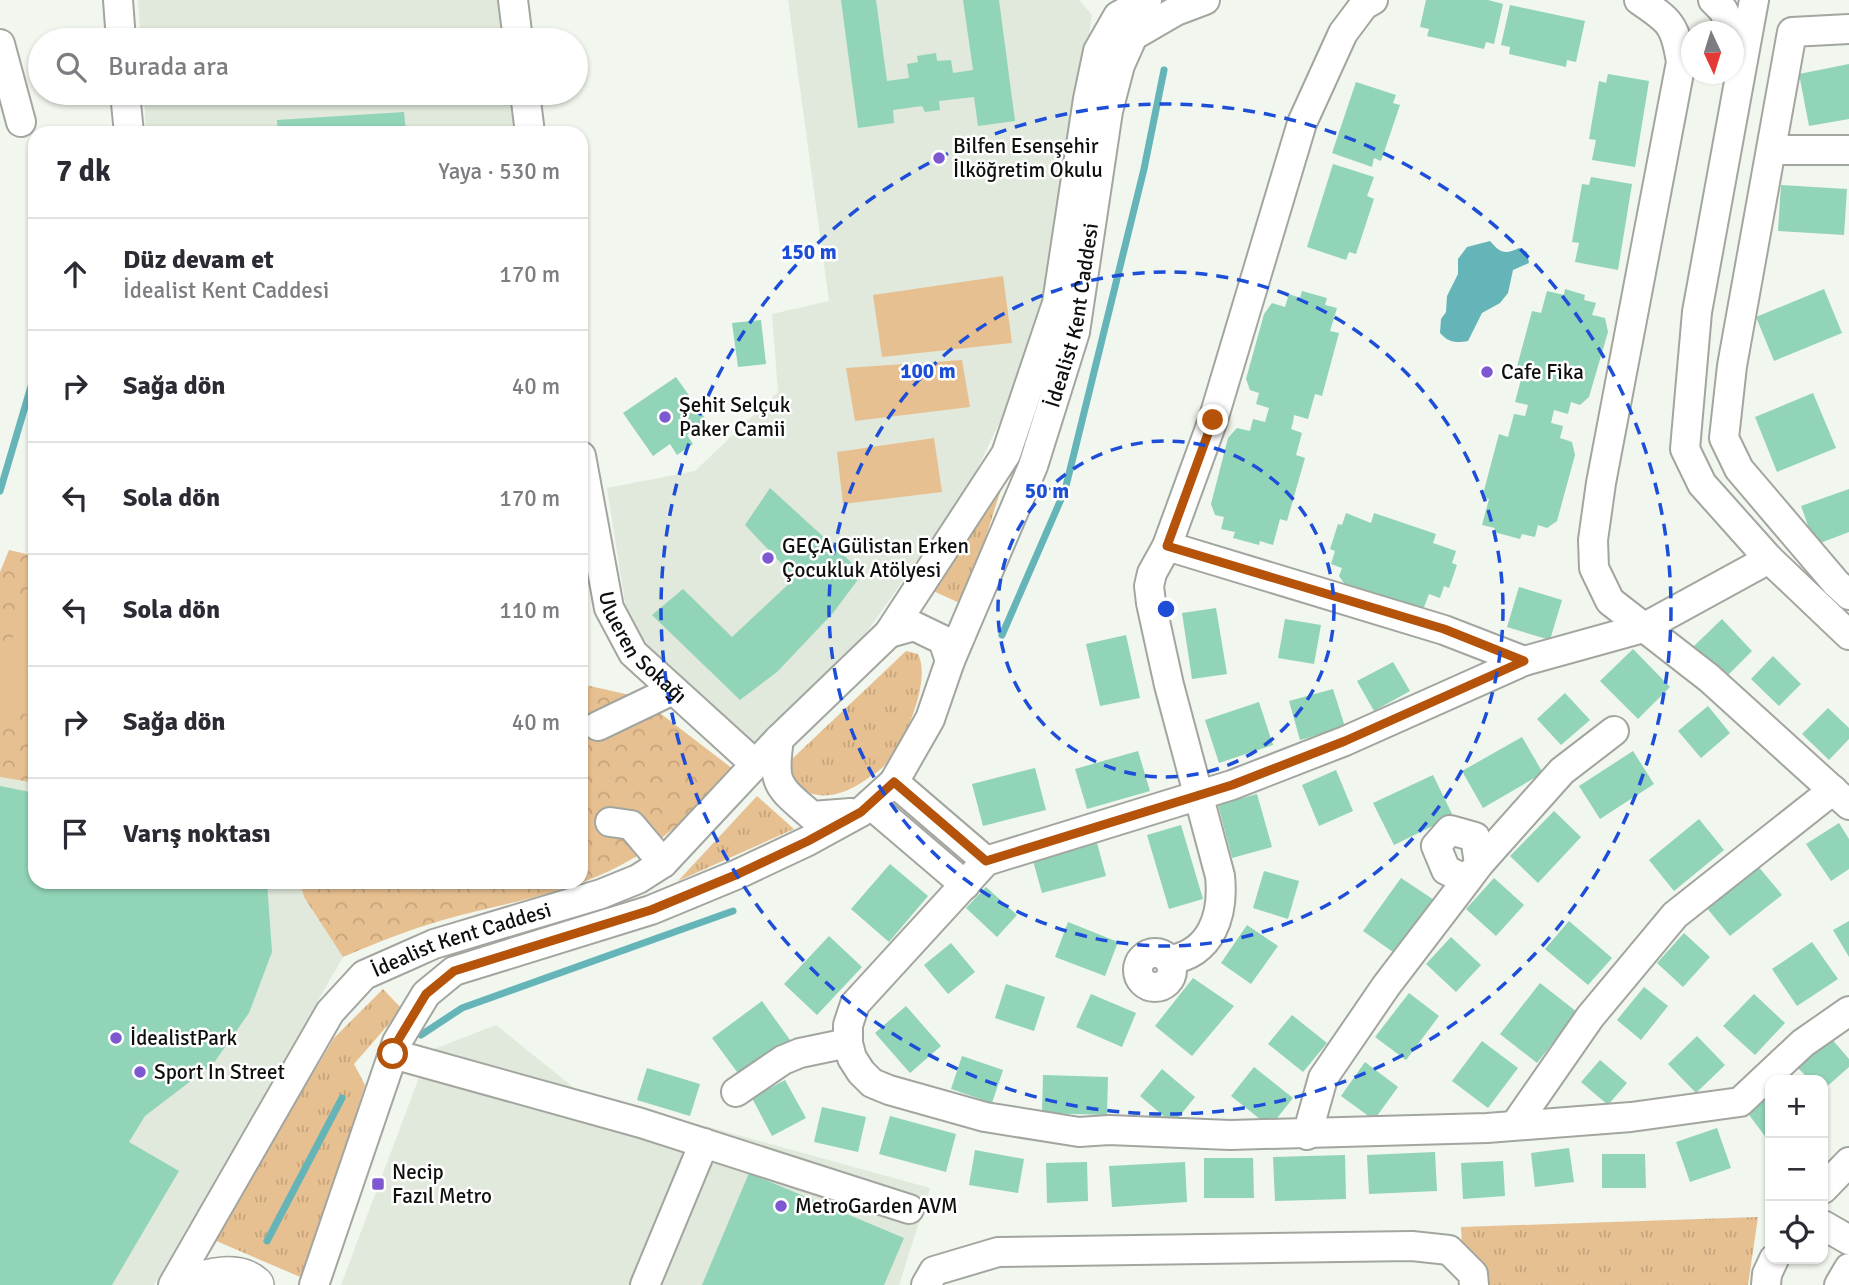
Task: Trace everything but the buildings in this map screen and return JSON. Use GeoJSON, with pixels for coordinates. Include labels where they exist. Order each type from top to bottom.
{"type":"FeatureCollection","features":[{"type":"Feature","properties":{"kind":"main road"},"geometry":{"type":"LineString","coordinates":[[191,1285],[200,1280],[227,1275],[249,1280],[255,1285]]}},
{"type":"Feature","properties":{"kind":"street"},"geometry":{"type":"LineString","coordinates":[[118,0],[120,28]]}},
{"type":"Feature","properties":{"kind":"street"},"geometry":{"type":"LineString","coordinates":[[513,0],[516,28]]}},
{"type":"Feature","properties":{"kind":"street"},"geometry":{"type":"LineString","coordinates":[[1113,8],[1147,0]]}},
{"type":"Feature","properties":{"kind":"street","name":"İdealist Kent Caddesi"},"geometry":{"type":"LineString","coordinates":[[314,1285],[397,1042],[426,994],[454,971],[651,910],[750,868],[865,808],[894,782],[930,719],[950,661],[1033,466],[1075,332],[1108,111],[1119,65],[1133,36],[1176,11],[1205,0]]}},
{"type":"Feature","properties":{"kind":"street"},"geometry":{"type":"LineString","coordinates":[[1169,960],[1188,955],[1205,942],[1220,912],[1222,894],[1220,876],[1169,685],[1149,586],[1152,573],[1167,546],[1213,420],[1302,123],[1343,33],[1364,5],[1373,0]]}},
{"type":"Feature","properties":{"kind":"street"},"geometry":{"type":"LineString","coordinates":[[1515,1125],[1590,1017],[1675,915],[1841,798],[1709,678],[1610,601],[1594,568],[1592,540],[1601,483],[1681,62],[1674,29],[1665,18],[1639,0]]}},
{"type":"Feature","properties":{"kind":"street"},"geometry":{"type":"LineString","coordinates":[[1713,0],[1723,10],[1728,21]]}},
{"type":"Feature","properties":{"kind":"street"},"geometry":{"type":"LineString","coordinates":[[1744,46],[1754,0]]}},
{"type":"Feature","properties":{"kind":"street"},"geometry":{"type":"LineString","coordinates":[[1113,8],[1144,21],[1176,11]]}},
{"type":"Feature","properties":{"kind":"street","name":"İdealist Kent Caddesi"},"geometry":{"type":"LineString","coordinates":[[173,1285],[330,1012],[364,975],[434,944],[601,894],[638,879],[663,863],[779,739],[889,633],[1006,454],[1057,303],[1088,99],[1098,51],[1113,8]]}},
{"type":"Feature","properties":{"kind":"street"},"geometry":{"type":"LineString","coordinates":[[1845,585],[1740,469],[1724,438],[1732,366],[1792,32],[1849,29]]}},
{"type":"Feature","properties":{"kind":"street"},"geometry":{"type":"LineString","coordinates":[[0,44],[21,122]]}},
{"type":"Feature","properties":{"kind":"street"},"geometry":{"type":"LineString","coordinates":[[1738,84],[1697,312],[1685,449],[1702,484],[1769,559],[1849,635]]}},
{"type":"Feature","properties":{"kind":"street"},"geometry":{"type":"LineString","coordinates":[[126,105],[128,126]]}},
{"type":"Feature","properties":{"kind":"street"},"geometry":{"type":"LineString","coordinates":[[526,105],[529,126]]}},
{"type":"Feature","properties":{"kind":"street"},"geometry":{"type":"LineString","coordinates":[[1772,150],[1849,150]]}},
{"type":"Feature","properties":{"kind":"street","name":"Ulueren Sokağı"},"geometry":{"type":"LineString","coordinates":[[588,494],[609,608],[633,653],[755,764]]}},
{"type":"Feature","properties":{"kind":"street"},"geometry":{"type":"LineString","coordinates":[[1167,546],[1444,629],[1524,661]]}},
{"type":"Feature","properties":{"kind":"street"},"geometry":{"type":"LineString","coordinates":[[1769,559],[1643,628],[1524,661],[1345,741],[1232,785],[986,861],[855,1004],[848,1026],[848,1043],[857,1065],[872,1083],[985,1117],[1079,1132],[1108,1130],[1307,1135],[1488,1128],[1631,1117],[1740,1102],[1802,1043],[1849,1011]]}},
{"type":"Feature","properties":{"kind":"street"},"geometry":{"type":"LineString","coordinates":[[889,633],[914,626],[943,640],[950,661]]}},
{"type":"Feature","properties":{"kind":"street"},"geometry":{"type":"LineString","coordinates":[[598,726],[673,690]]}},
{"type":"Feature","properties":{"kind":"street"},"geometry":{"type":"LineString","coordinates":[[1307,1135],[1323,1078],[1386,986],[1473,872],[1562,771],[1614,731]]}},
{"type":"Feature","properties":{"kind":"street"},"geometry":{"type":"LineString","coordinates":[[779,739],[774,768],[782,789],[812,816],[865,808],[964,885]]}},
{"type":"Feature","properties":{"kind":"street"},"geometry":{"type":"LineString","coordinates":[[894,782],[986,861]]}},
{"type":"Feature","properties":{"kind":"street"},"geometry":{"type":"LineString","coordinates":[[610,822],[631,825],[663,863]]}},
{"type":"Feature","properties":{"kind":"street"},"geometry":{"type":"LineString","coordinates":[[737,1092],[783,1060],[800,1053],[848,1043]]}},
{"type":"Feature","properties":{"kind":"street"},"geometry":{"type":"LineString","coordinates":[[393,1054],[641,1123],[909,1209]]}},
{"type":"Feature","properties":{"kind":"street"},"geometry":{"type":"LineString","coordinates":[[645,1285],[704,1143]]}},
{"type":"Feature","properties":{"kind":"street"},"geometry":{"type":"LineString","coordinates":[[1828,1184],[1849,1162]]}},
{"type":"Feature","properties":{"kind":"street"},"geometry":{"type":"LineString","coordinates":[[1828,1228],[1849,1240]]}},
{"type":"Feature","properties":{"kind":"street"},"geometry":{"type":"LineString","coordinates":[[926,1285],[934,1271],[998,1252],[1412,1246],[1448,1250],[1473,1275],[1474,1285]]}},
{"type":"Feature","properties":{"kind":"shaded area"},"geometry":{"type":"Polygon","coordinates":[[[138,0],[518,0],[520,28],[140,28],[138,0]]]}},
{"type":"Feature","properties":{"kind":"shaded area"},"geometry":{"type":"Polygon","coordinates":[[[788,0],[1079,0],[1092,15],[1045,300],[1003,415],[968,488],[859,643],[754,743],[629,628],[607,488],[695,471],[778,392],[772,314],[829,301],[788,0]]]}},
{"type":"Feature","properties":{"kind":"shaded area"},"geometry":{"type":"Polygon","coordinates":[[[145,105],[526,105],[527,126],[146,126],[145,105]]]}},
{"type":"Feature","properties":{"kind":"shaded area","name":"İdealistPark"},"geometry":{"type":"Polygon","coordinates":[[[0,777],[28,782],[28,889],[302,889],[304,897],[343,957],[154,1285],[0,1285],[0,777]]]}},
{"type":"Feature","properties":{"kind":"shaded area"},"geometry":{"type":"Polygon","coordinates":[[[496,1025],[578,1091],[930,1188],[899,1285],[341,1285],[429,1051],[496,1025]]]}},
{"type":"Feature","properties":{"kind":"green space"},"geometry":{"type":"Polygon","coordinates":[[[1003,276],[1012,343],[882,357],[873,295],[1003,276]]]}},
{"type":"Feature","properties":{"kind":"green space"},"geometry":{"type":"Polygon","coordinates":[[[962,360],[970,407],[855,421],[846,368],[962,360]]]}},
{"type":"Feature","properties":{"kind":"green space"},"geometry":{"type":"Polygon","coordinates":[[[934,438],[942,492],[843,504],[837,452],[934,438]]]}},
{"type":"Feature","properties":{"kind":"green space"},"geometry":{"type":"Polygon","coordinates":[[[1004,480],[964,605],[931,590],[1004,480]]]}},
{"type":"Feature","properties":{"kind":"green space"},"geometry":{"type":"Polygon","coordinates":[[[9,550],[28,554],[28,782],[0,777],[0,572],[9,550]]]}},
{"type":"Feature","properties":{"kind":"green space"},"geometry":{"type":"Polygon","coordinates":[[[24,612],[28,613],[28,715],[0,703],[0,665],[24,612]]]}},
{"type":"Feature","properties":{"kind":"green space"},"geometry":{"type":"Polygon","coordinates":[[[906,651],[918,654],[921,666],[919,695],[900,743],[885,765],[857,785],[838,794],[818,795],[799,788],[790,780],[792,759],[906,651]]]}},
{"type":"Feature","properties":{"kind":"green space"},"geometry":{"type":"Polygon","coordinates":[[[588,686],[639,697],[733,769],[667,834],[637,856],[588,880],[588,686]]]}},
{"type":"Feature","properties":{"kind":"green space"},"geometry":{"type":"Polygon","coordinates":[[[757,796],[794,829],[678,881],[757,796]]]}},
{"type":"Feature","properties":{"kind":"green space"},"geometry":{"type":"Polygon","coordinates":[[[302,889],[562,889],[430,924],[343,957],[304,897],[302,889]]]}},
{"type":"Feature","properties":{"kind":"green space"},"geometry":{"type":"Polygon","coordinates":[[[383,989],[402,1009],[354,1064],[365,1085],[305,1279],[214,1240],[334,1038],[383,989]]]}},
{"type":"Feature","properties":{"kind":"green space"},"geometry":{"type":"Polygon","coordinates":[[[1758,1217],[1748,1285],[1464,1285],[1461,1227],[1758,1217]]]}},
{"type":"Feature","properties":{"kind":"water"},"geometry":{"type":"Polygon","coordinates":[[[1490,241],[1503,252],[1519,248],[1527,252],[1529,263],[1513,270],[1508,293],[1500,303],[1482,313],[1468,341],[1450,340],[1440,333],[1441,319],[1446,312],[1447,296],[1458,274],[1458,259],[1467,247],[1490,241]]]}},
{"type":"Feature","properties":{"kind":"waterway"},"geometry":{"type":"LineString","coordinates":[[1002,635],[1065,490],[1144,169],[1164,70]]}},
{"type":"Feature","properties":{"kind":"waterway"},"geometry":{"type":"LineString","coordinates":[[0,491],[28,397]]}},
{"type":"Feature","properties":{"kind":"waterway"},"geometry":{"type":"LineString","coordinates":[[421,1035],[462,1008],[733,911]]}},
{"type":"Feature","properties":{"kind":"waterway"},"geometry":{"type":"LineString","coordinates":[[267,1241],[342,1098]]}},
{"type":"Feature","properties":{"kind":"place","name":"Bilfen Esenşehir İlköğretim Okulu"},"geometry":{"type":"Point","coordinates":[939,158]}},
{"type":"Feature","properties":{"kind":"place","name":"Cafe Fika"},"geometry":{"type":"Point","coordinates":[1487,372]}},
{"type":"Feature","properties":{"kind":"place","name":"Şehit Selçuk Paker Camii"},"geometry":{"type":"Point","coordinates":[665,417]}},
{"type":"Feature","properties":{"kind":"place","name":"GEÇA Gülistan Erken Çocukluk Atölyesi"},"geometry":{"type":"Point","coordinates":[768,558]}},
{"type":"Feature","properties":{"kind":"place","name":"İdealistPark"},"geometry":{"type":"Point","coordinates":[116,1038]}},
{"type":"Feature","properties":{"kind":"place","name":"Sport In Street"},"geometry":{"type":"Point","coordinates":[140,1072]}},
{"type":"Feature","properties":{"kind":"place","name":"Necip Fazıl Metro"},"geometry":{"type":"Point","coordinates":[378,1184]}},
{"type":"Feature","properties":{"kind":"place","name":"MetroGarden AVM"},"geometry":{"type":"Point","coordinates":[781,1206]}},
{"type":"Feature","properties":{"kind":"route"},"geometry":{"type":"LineString","coordinates":[[393,1054],[397,1042],[426,994],[454,971],[651,910],[738,874],[861,812],[894,782],[986,861],[1232,785],[1286,765],[1524,661],[1444,629],[1167,546],[1213,420]]}}]}
